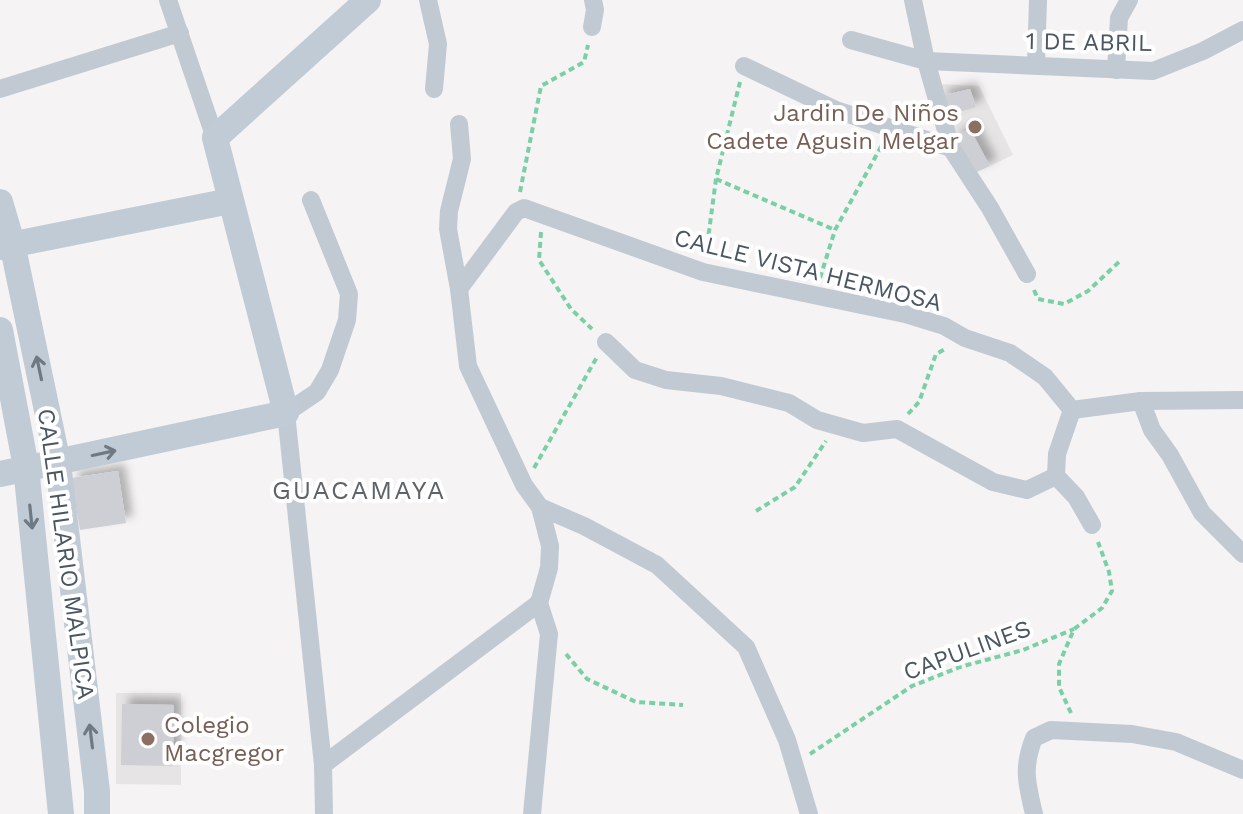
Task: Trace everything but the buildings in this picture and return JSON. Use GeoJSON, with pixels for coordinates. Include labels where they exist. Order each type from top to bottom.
{"type":"FeatureCollection","features":[{"type":"Feature","properties":{"kind":"street"},"geometry":{"type":"LineString","coordinates":[[168,0],[215,138],[286,413],[323,765],[324,814]]}},
{"type":"Feature","properties":{"kind":"street"},"geometry":{"type":"LineString","coordinates":[[215,138],[368,0]]}},
{"type":"Feature","properties":{"kind":"street"},"geometry":{"type":"LineString","coordinates":[[428,0],[438,44],[434,89]]}},
{"type":"Feature","properties":{"kind":"street"},"geometry":{"type":"LineString","coordinates":[[592,27],[593,0]]}},
{"type":"Feature","properties":{"kind":"street"},"geometry":{"type":"LineString","coordinates":[[913,0],[926,61],[951,148],[990,208],[1027,274]]}},
{"type":"Feature","properties":{"kind":"street"},"geometry":{"type":"LineString","coordinates":[[1036,65],[1038,0]]}},
{"type":"Feature","properties":{"kind":"street"},"geometry":{"type":"LineString","coordinates":[[1116,70],[1119,18],[1129,0]]}},
{"type":"Feature","properties":{"kind":"street","name":"1 DE ABRIL"},"geometry":{"type":"LineString","coordinates":[[851,40],[926,61],[1153,71],[1203,51],[1243,30]]}},
{"type":"Feature","properties":{"kind":"street"},"geometry":{"type":"LineString","coordinates":[[0,89],[180,33]]}},
{"type":"Feature","properties":{"kind":"street"},"geometry":{"type":"LineString","coordinates":[[744,66],[836,110],[951,148]]}},
{"type":"Feature","properties":{"kind":"street"},"geometry":{"type":"LineString","coordinates":[[459,124],[462,159],[449,211],[448,229],[468,366],[524,485],[540,507],[550,546],[549,568],[539,603],[549,634],[532,814]]}},
{"type":"Feature","properties":{"kind":"street"},"geometry":{"type":"LineString","coordinates":[[0,474],[286,413],[317,392],[330,370],[347,320],[349,294],[311,200]]}},
{"type":"Feature","properties":{"kind":"street"},"geometry":{"type":"LineString","coordinates":[[6,245],[230,201]]}},
{"type":"Feature","properties":{"kind":"street","name":"CALLE HILARIO MALPICA"},"geometry":{"type":"LineString","coordinates":[[0,202],[6,245],[58,463],[97,791],[97,814]]}},
{"type":"Feature","properties":{"kind":"street"},"geometry":{"type":"LineString","coordinates":[[459,289],[520,210]]}},
{"type":"Feature","properties":{"kind":"street","name":"CALLE VISTA HERMOSA"},"geometry":{"type":"LineString","coordinates":[[520,210],[703,272],[905,314],[944,326],[965,338],[1010,353],[1045,377],[1072,410]]}},
{"type":"Feature","properties":{"kind":"street","name":"CALLE HILARIO MALPICA"},"geometry":{"type":"LineString","coordinates":[[0,330],[26,467],[61,790],[61,814]]}},
{"type":"Feature","properties":{"kind":"street"},"geometry":{"type":"LineString","coordinates":[[606,342],[635,370],[666,380],[721,386],[789,403],[817,420],[863,433],[897,429],[993,482],[1027,490],[1056,476]]}},
{"type":"Feature","properties":{"kind":"street"},"geometry":{"type":"LineString","coordinates":[[1092,525],[1076,497],[1056,476],[1057,454],[1072,410],[1141,401],[1243,400]]}},
{"type":"Feature","properties":{"kind":"street"},"geometry":{"type":"LineString","coordinates":[[1141,401],[1152,430],[1170,455],[1202,513],[1243,554]]}},
{"type":"Feature","properties":{"kind":"street"},"geometry":{"type":"LineString","coordinates":[[540,507],[584,526],[657,565],[746,647],[795,764],[809,814]]}},
{"type":"Feature","properties":{"kind":"street"},"geometry":{"type":"LineString","coordinates":[[323,765],[539,603]]}},
{"type":"Feature","properties":{"kind":"street"},"geometry":{"type":"LineString","coordinates":[[1034,814],[1025,777],[1027,756],[1034,738],[1051,730],[1132,734],[1176,742],[1241,771]]}},
{"type":"Feature","properties":{"kind":"path"},"geometry":{"type":"LineString","coordinates":[[524,485],[606,342],[571,309],[539,260],[541,230],[520,210],[541,86],[584,62],[592,27]]}},
{"type":"Feature","properties":{"kind":"path"},"geometry":{"type":"LineString","coordinates":[[703,272],[716,179],[744,66]]}},
{"type":"Feature","properties":{"kind":"path"},"geometry":{"type":"LineString","coordinates":[[814,297],[835,230],[891,129]]}},
{"type":"Feature","properties":{"kind":"path"},"geometry":{"type":"LineString","coordinates":[[716,179],[835,230]]}},
{"type":"Feature","properties":{"kind":"path"},"geometry":{"type":"LineString","coordinates":[[1027,274],[1038,299],[1064,304],[1088,291],[1121,260]]}},
{"type":"Feature","properties":{"kind":"path"},"geometry":{"type":"LineString","coordinates":[[897,429],[919,402],[936,354],[965,338]]}},
{"type":"Feature","properties":{"kind":"path"},"geometry":{"type":"LineString","coordinates":[[756,511],[795,487],[835,425]]}},
{"type":"Feature","properties":{"kind":"path"},"geometry":{"type":"LineString","coordinates":[[1078,730],[1059,687],[1059,664],[1074,629],[1102,608],[1112,591],[1109,572],[1092,525]]}},
{"type":"Feature","properties":{"kind":"path","name":"CAPULINES"},"geometry":{"type":"LineString","coordinates":[[795,764],[912,686],[960,667],[1023,650],[1074,629]]}},
{"type":"Feature","properties":{"kind":"path"},"geometry":{"type":"LineString","coordinates":[[549,634],[587,679],[636,702],[683,705]]}},
{"type":"Feature","properties":{"kind":"shaded area","name":"Jardin De Niños Cadete Agusin Melgar"},"geometry":{"type":"Polygon","coordinates":[[[936,84],[979,86],[1013,155],[970,175],[936,84]]]}},
{"type":"Feature","properties":{"kind":"shaded area","name":"Colegio Macgregor"},"geometry":{"type":"Polygon","coordinates":[[[116,693],[181,693],[181,785],[116,784],[116,693]]]}},
{"type":"Feature","properties":{"kind":"place","name":"Jardin De Niños Cadete Agusin Melgar"},"geometry":{"type":"Point","coordinates":[975,127]}},
{"type":"Feature","properties":{"kind":"place","name":"Colegio Macgregor"},"geometry":{"type":"Point","coordinates":[148,739]}},
{"type":"Feature","properties":{"kind":"district","name":"GUACAMAYA"},"geometry":{"type":"Point","coordinates":[359,490]}}]}
